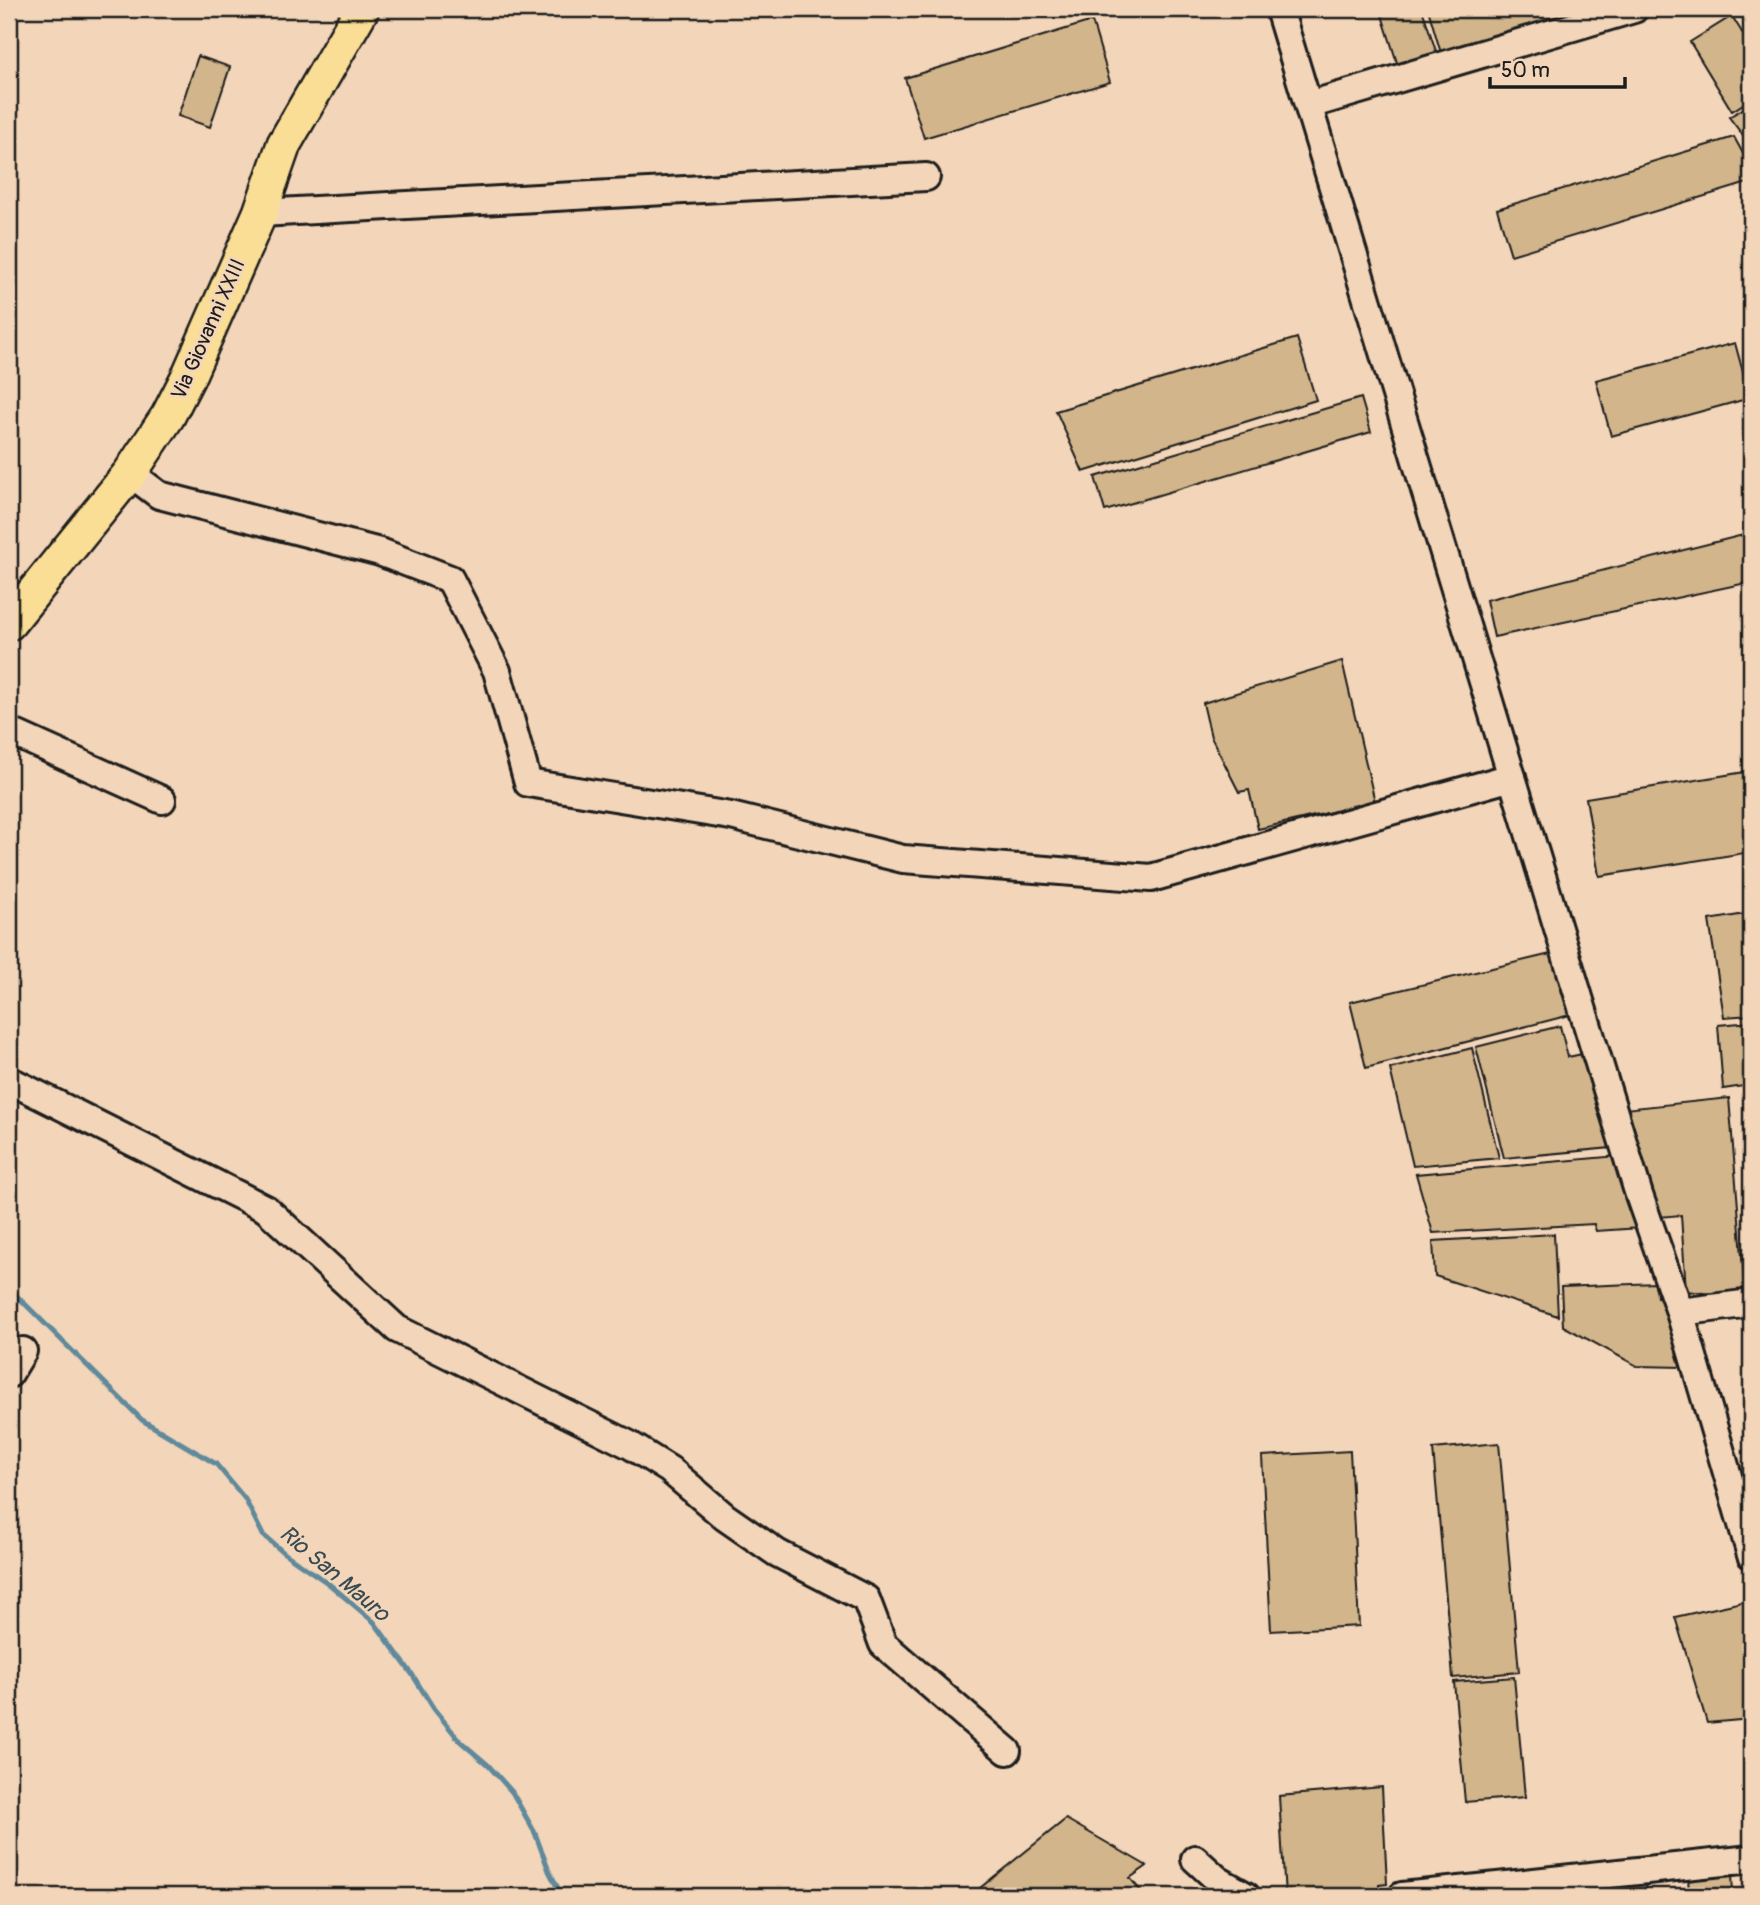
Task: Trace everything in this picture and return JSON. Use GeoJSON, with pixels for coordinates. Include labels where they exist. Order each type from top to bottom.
{"type":"FeatureCollection","features":[{"type":"Feature","properties":{"kind":"main road","name":"Via Giovanni XXIII"},"geometry":{"type":"LineString","coordinates":[[9,623],[130,473],[168,416],[188,377],[260,213],[284,144],[362,9]]}},
{"type":"Feature","properties":{"kind":"street"},"geometry":{"type":"LineString","coordinates":[[1279,9],[1639,1195],[1680,1312],[1751,1555]]}},
{"type":"Feature","properties":{"kind":"street"},"geometry":{"type":"LineString","coordinates":[[1308,105],[1634,9]]}},
{"type":"Feature","properties":{"kind":"street"},"geometry":{"type":"LineString","coordinates":[[260,213],[926,177]]}},
{"type":"Feature","properties":{"kind":"street"},"geometry":{"type":"LineString","coordinates":[[130,473],[159,495],[380,552],[450,579],[497,671],[528,783],[731,816],[903,859],[1151,878],[1512,777]]}},
{"type":"Feature","properties":{"kind":"street"},"geometry":{"type":"LineString","coordinates":[[9,732],[162,800]]}},
{"type":"Feature","properties":{"kind":"street"},"geometry":{"type":"LineString","coordinates":[[9,1080],[266,1209],[397,1329],[630,1445],[670,1470],[725,1517],[777,1553],[866,1599],[883,1644],[1007,1751]]}},
{"type":"Feature","properties":{"kind":"street"},"geometry":{"type":"LineString","coordinates":[[1680,1312],[1751,1303]]}},
{"type":"Feature","properties":{"kind":"street"},"geometry":{"type":"LineString","coordinates":[[9,1374],[23,1351]]}},
{"type":"Feature","properties":{"kind":"street"},"geometry":{"type":"LineString","coordinates":[[1195,1859],[1218,1880],[1246,1896]]}},
{"type":"Feature","properties":{"kind":"street"},"geometry":{"type":"LineString","coordinates":[[1402,1896],[1751,1859]]}},
{"type":"Feature","properties":{"kind":"building"},"geometry":{"type":"Polygon","coordinates":[[[1380,9],[1422,9],[1439,60],[1400,72],[1380,9]]]}},
{"type":"Feature","properties":{"kind":"building"},"geometry":{"type":"Polygon","coordinates":[[[1428,9],[1581,9],[1584,17],[1443,60],[1428,9]]]}},
{"type":"Feature","properties":{"kind":"building"},"geometry":{"type":"Polygon","coordinates":[[[1732,16],[1751,47],[1751,99],[1732,111],[1690,42],[1732,16]]]}},
{"type":"Feature","properties":{"kind":"building"},"geometry":{"type":"Polygon","coordinates":[[[1092,21],[1110,82],[924,138],[905,78],[1092,21]]]}},
{"type":"Feature","properties":{"kind":"building"},"geometry":{"type":"Polygon","coordinates":[[[198,56],[230,67],[210,127],[178,116],[198,56]]]}},
{"type":"Feature","properties":{"kind":"building"},"geometry":{"type":"Polygon","coordinates":[[[1751,104],[1751,146],[1729,117],[1751,104]]]}},
{"type":"Feature","properties":{"kind":"building"},"geometry":{"type":"Polygon","coordinates":[[[1734,137],[1751,168],[1751,182],[1511,255],[1497,209],[1734,137]]]}},
{"type":"Feature","properties":{"kind":"building"},"geometry":{"type":"Polygon","coordinates":[[[1297,338],[1316,400],[1083,472],[1056,411],[1297,338]]]}},
{"type":"Feature","properties":{"kind":"building"},"geometry":{"type":"Polygon","coordinates":[[[1735,343],[1750,398],[1611,436],[1596,380],[1735,343]]]}},
{"type":"Feature","properties":{"kind":"building"},"geometry":{"type":"Polygon","coordinates":[[[1361,398],[1371,432],[1105,511],[1095,477],[1361,398]]]}},
{"type":"Feature","properties":{"kind":"building"},"geometry":{"type":"Polygon","coordinates":[[[1751,533],[1751,582],[1494,637],[1486,600],[1751,533]]]}},
{"type":"Feature","properties":{"kind":"building"},"geometry":{"type":"Polygon","coordinates":[[[1342,661],[1375,802],[1258,829],[1249,790],[1239,792],[1211,737],[1203,703],[1342,661]]]}},
{"type":"Feature","properties":{"kind":"building"},"geometry":{"type":"Polygon","coordinates":[[[1751,771],[1751,852],[1599,876],[1586,798],[1751,771]]]}},
{"type":"Feature","properties":{"kind":"building"},"geometry":{"type":"Polygon","coordinates":[[[1751,913],[1751,1015],[1724,1017],[1709,920],[1751,913]]]}},
{"type":"Feature","properties":{"kind":"building"},"geometry":{"type":"Polygon","coordinates":[[[1555,953],[1570,1015],[1366,1068],[1350,1002],[1555,953]]]}},
{"type":"Feature","properties":{"kind":"building"},"geometry":{"type":"Polygon","coordinates":[[[1751,1022],[1751,1085],[1723,1089],[1718,1025],[1751,1022]]]}},
{"type":"Feature","properties":{"kind":"building"},"geometry":{"type":"Polygon","coordinates":[[[1560,1026],[1568,1057],[1587,1053],[1611,1148],[1504,1158],[1476,1047],[1560,1026]]]}},
{"type":"Feature","properties":{"kind":"building"},"geometry":{"type":"Polygon","coordinates":[[[1472,1048],[1499,1158],[1413,1166],[1390,1069],[1472,1048]]]}},
{"type":"Feature","properties":{"kind":"building"},"geometry":{"type":"Polygon","coordinates":[[[1729,1098],[1745,1292],[1712,1294],[1686,1291],[1681,1215],[1659,1217],[1624,1109],[1729,1098]]]}},
{"type":"Feature","properties":{"kind":"building"},"geometry":{"type":"Polygon","coordinates":[[[1618,1156],[1640,1228],[1596,1231],[1594,1224],[1433,1233],[1416,1174],[1618,1156]]]}},
{"type":"Feature","properties":{"kind":"building"},"geometry":{"type":"Polygon","coordinates":[[[1554,1234],[1558,1316],[1435,1276],[1433,1241],[1554,1234]]]}},
{"type":"Feature","properties":{"kind":"building"},"geometry":{"type":"Polygon","coordinates":[[[1656,1283],[1657,1297],[1661,1296],[1683,1367],[1637,1366],[1563,1326],[1561,1287],[1656,1283]]]}},
{"type":"Feature","properties":{"kind":"building"},"geometry":{"type":"Polygon","coordinates":[[[1499,1443],[1519,1672],[1453,1678],[1433,1449],[1499,1443]]]}},
{"type":"Feature","properties":{"kind":"building"},"geometry":{"type":"Polygon","coordinates":[[[1350,1451],[1359,1626],[1271,1631],[1262,1456],[1350,1451]]]}},
{"type":"Feature","properties":{"kind":"building"},"geometry":{"type":"Polygon","coordinates":[[[1751,1600],[1751,1719],[1707,1723],[1675,1617],[1751,1600]]]}},
{"type":"Feature","properties":{"kind":"building"},"geometry":{"type":"Polygon","coordinates":[[[1514,1677],[1525,1797],[1465,1802],[1454,1682],[1514,1677]]]}},
{"type":"Feature","properties":{"kind":"building"},"geometry":{"type":"Polygon","coordinates":[[[1382,1787],[1387,1884],[1379,1885],[1379,1892],[1285,1896],[1279,1796],[1382,1787]]]}},
{"type":"Feature","properties":{"kind":"building"},"geometry":{"type":"Polygon","coordinates":[[[1066,1819],[1147,1866],[1130,1878],[1145,1896],[970,1896],[1066,1819]]]}},
{"type":"Feature","properties":{"kind":"building"},"geometry":{"type":"Polygon","coordinates":[[[1732,1871],[1733,1896],[1689,1896],[1688,1875],[1732,1871]]]}},
{"type":"Feature","properties":{"kind":"building"},"geometry":{"type":"Polygon","coordinates":[[[1645,1879],[1646,1896],[1538,1896],[1538,1891],[1645,1879]]]}},
{"type":"Feature","properties":{"kind":"waterway","name":"Rio San Mauro"},"geometry":{"type":"LineString","coordinates":[[9,1288],[142,1420],[216,1464],[245,1499],[263,1535],[329,1584],[374,1622],[434,1709],[460,1741],[488,1765],[512,1792],[535,1833],[549,1871],[562,1896]]}}]}
